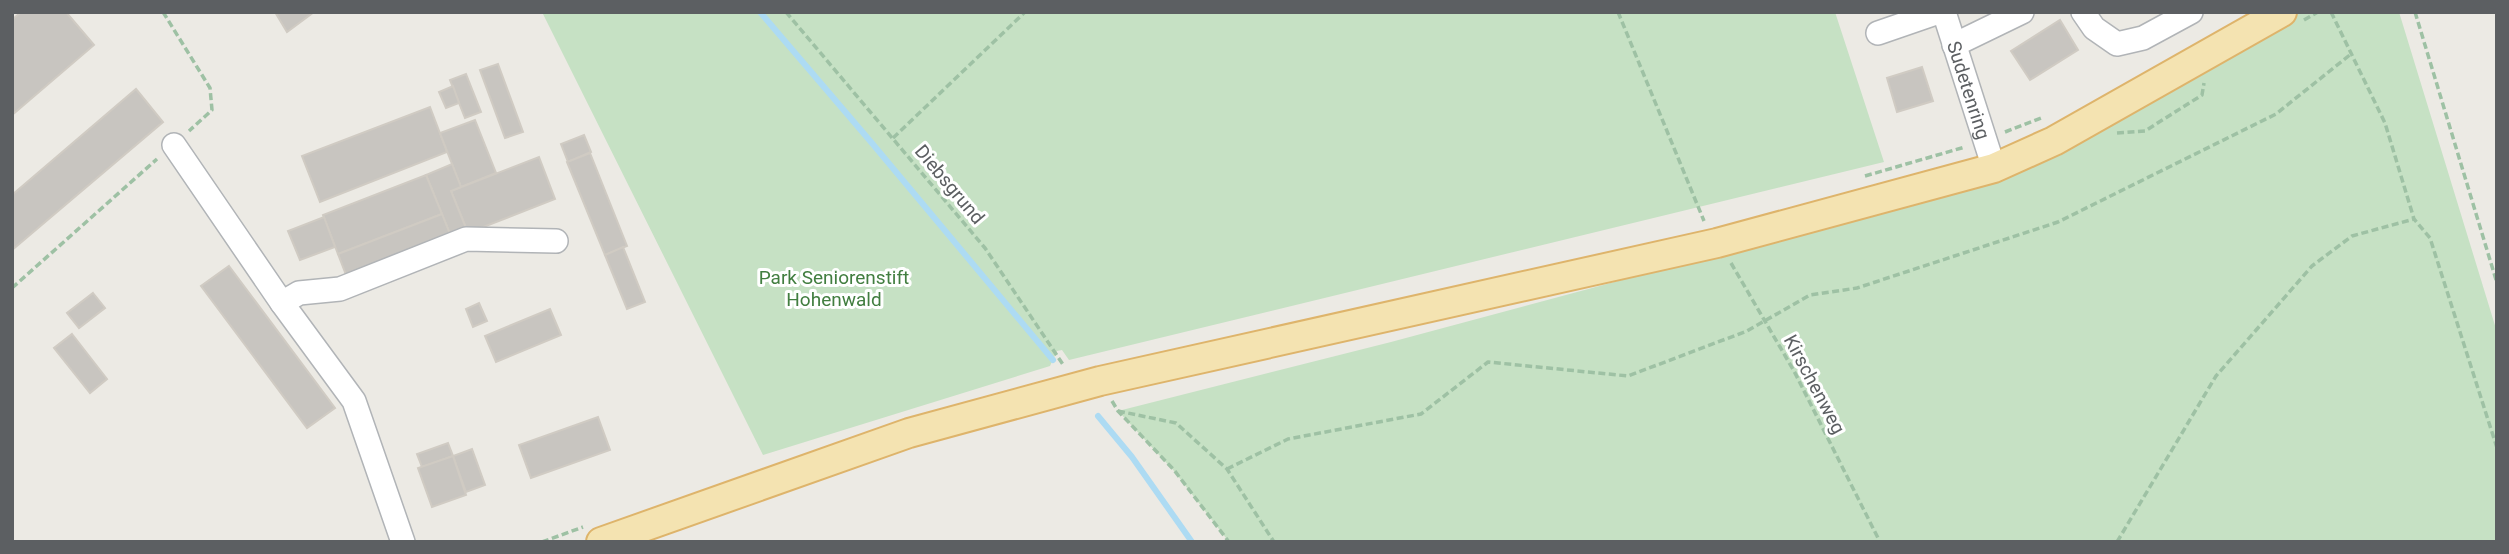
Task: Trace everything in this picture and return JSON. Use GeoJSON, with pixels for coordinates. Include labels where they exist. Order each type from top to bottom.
{"type":"FeatureCollection","features":[{"type":"Feature","properties":{"kind":"main road"},"geometry":{"type":"LineString","coordinates":[[601,542],[909,433],[1073,387],[1711,232],[1994,168],[2054,141],[2282,12]]}},
{"type":"Feature","properties":{"kind":"street"},"geometry":{"type":"LineString","coordinates":[[1878,33],[1941,12]]}},
{"type":"Feature","properties":{"kind":"street","name":"Sudetenring"},"geometry":{"type":"LineString","coordinates":[[1941,12],[1994,168]]}},
{"type":"Feature","properties":{"kind":"street"},"geometry":{"type":"LineString","coordinates":[[1954,45],[2022,12]]}},
{"type":"Feature","properties":{"kind":"street"},"geometry":{"type":"LineString","coordinates":[[2083,12],[2094,28],[2117,44],[2143,38],[2191,12]]}},
{"type":"Feature","properties":{"kind":"street"},"geometry":{"type":"LineString","coordinates":[[174,145],[282,303],[354,401],[403,542]]}},
{"type":"Feature","properties":{"kind":"street"},"geometry":{"type":"LineString","coordinates":[[282,303],[299,293],[340,289],[467,239],[556,241]]}},
{"type":"Feature","properties":{"kind":"path"},"geometry":{"type":"LineString","coordinates":[[12,288],[212,110],[210,88],[163,12]]}},
{"type":"Feature","properties":{"kind":"path","name":"Diebsgrund"},"geometry":{"type":"LineString","coordinates":[[786,12],[985,248],[1064,367],[1073,387]]}},
{"type":"Feature","properties":{"kind":"path"},"geometry":{"type":"LineString","coordinates":[[893,138],[1026,12]]}},
{"type":"Feature","properties":{"kind":"path","name":"Kirschenweg"},"geometry":{"type":"LineString","coordinates":[[1618,12],[1711,232],[1794,372],[1880,542]]}},
{"type":"Feature","properties":{"kind":"path"},"geometry":{"type":"LineString","coordinates":[[2331,12],[2385,123],[2414,219],[2430,238],[2497,448]]}},
{"type":"Feature","properties":{"kind":"path"},"geometry":{"type":"LineString","coordinates":[[2414,12],[2497,283]]}},
{"type":"Feature","properties":{"kind":"path"},"geometry":{"type":"LineString","coordinates":[[1227,469],[1289,439],[1421,414],[1488,362],[1628,376],[1747,331],[1810,295],[1857,288],[2058,222],[2276,114],[2351,54]]}},
{"type":"Feature","properties":{"kind":"path"},"geometry":{"type":"LineString","coordinates":[[2117,542],[2216,376],[2312,266],[2352,236],[2414,219]]}},
{"type":"Feature","properties":{"kind":"path"},"geometry":{"type":"LineString","coordinates":[[1100,381],[1118,411],[1174,471],[1229,542]]}},
{"type":"Feature","properties":{"kind":"path"},"geometry":{"type":"LineString","coordinates":[[1118,411],[1176,423],[1227,469],[1274,542]]}},
{"type":"Feature","properties":{"kind":"green space","name":"Park Seniorenstift Hohenwald"},"geometry":{"type":"Polygon","coordinates":[[[542,12],[1835,12],[1884,162],[1069,360],[1062,350],[1057,351],[1050,366],[763,455],[542,12]]]}},
{"type":"Feature","properties":{"kind":"green space"},"geometry":{"type":"Polygon","coordinates":[[[2301,12],[2399,12],[2497,332],[2497,542],[1229,542],[1174,471],[1118,411],[1391,342],[1983,183],[2003,175],[2009,177],[2057,155],[2301,12]]]}},
{"type":"Feature","properties":{"kind":"building"},"geometry":{"type":"Polygon","coordinates":[[[21,12],[66,12],[94,45],[12,115],[12,20],[21,12]]]}},
{"type":"Feature","properties":{"kind":"building"},"geometry":{"type":"Polygon","coordinates":[[[275,12],[314,12],[287,32],[275,12]]]}},
{"type":"Feature","properties":{"kind":"building"},"geometry":{"type":"Polygon","coordinates":[[[2060,20],[2078,50],[2030,80],[2011,51],[2060,20]]]}},
{"type":"Feature","properties":{"kind":"building"},"geometry":{"type":"Polygon","coordinates":[[[498,64],[523,132],[505,138],[480,70],[498,64]]]}},
{"type":"Feature","properties":{"kind":"building"},"geometry":{"type":"Polygon","coordinates":[[[1922,67],[1933,101],[1897,112],[1887,78],[1922,67]]]}},
{"type":"Feature","properties":{"kind":"building"},"geometry":{"type":"Polygon","coordinates":[[[466,74],[481,112],[465,118],[450,80],[466,74]]]}},
{"type":"Feature","properties":{"kind":"building"},"geometry":{"type":"Polygon","coordinates":[[[453,86],[459,103],[446,108],[439,92],[453,86]]]}},
{"type":"Feature","properties":{"kind":"building"},"geometry":{"type":"Polygon","coordinates":[[[136,89],[163,122],[12,250],[12,195],[136,89]]]}},
{"type":"Feature","properties":{"kind":"building"},"geometry":{"type":"Polygon","coordinates":[[[430,107],[447,152],[320,202],[302,156],[430,107]]]}},
{"type":"Feature","properties":{"kind":"building"},"geometry":{"type":"Polygon","coordinates":[[[475,120],[496,173],[461,187],[440,133],[475,120]]]}},
{"type":"Feature","properties":{"kind":"building"},"geometry":{"type":"Polygon","coordinates":[[[584,135],[591,152],[568,162],[561,144],[584,135]]]}},
{"type":"Feature","properties":{"kind":"building"},"geometry":{"type":"Polygon","coordinates":[[[590,153],[627,246],[605,255],[567,162],[590,153]]]}},
{"type":"Feature","properties":{"kind":"building"},"geometry":{"type":"Polygon","coordinates":[[[539,157],[555,199],[468,233],[451,191],[539,157]]]}},
{"type":"Feature","properties":{"kind":"building"},"geometry":{"type":"Polygon","coordinates":[[[452,164],[461,187],[451,191],[468,233],[452,239],[426,175],[452,164]]]}},
{"type":"Feature","properties":{"kind":"building"},"geometry":{"type":"Polygon","coordinates":[[[426,175],[442,214],[338,254],[323,215],[426,175]]]}},
{"type":"Feature","properties":{"kind":"building"},"geometry":{"type":"Polygon","coordinates":[[[442,214],[452,239],[348,280],[338,254],[442,214]]]}},
{"type":"Feature","properties":{"kind":"building"},"geometry":{"type":"Polygon","coordinates":[[[324,217],[335,247],[300,260],[288,231],[324,217]]]}},
{"type":"Feature","properties":{"kind":"building"},"geometry":{"type":"Polygon","coordinates":[[[623,247],[645,302],[627,309],[605,255],[623,247]]]}},
{"type":"Feature","properties":{"kind":"building"},"geometry":{"type":"Polygon","coordinates":[[[229,266],[335,408],[307,428],[201,286],[229,266]]]}},
{"type":"Feature","properties":{"kind":"building"},"geometry":{"type":"Polygon","coordinates":[[[93,293],[105,308],[79,328],[67,313],[93,293]]]}},
{"type":"Feature","properties":{"kind":"building"},"geometry":{"type":"Polygon","coordinates":[[[479,303],[487,321],[473,327],[466,309],[479,303]]]}},
{"type":"Feature","properties":{"kind":"building"},"geometry":{"type":"Polygon","coordinates":[[[550,309],[561,335],[496,362],[485,336],[550,309]]]}},
{"type":"Feature","properties":{"kind":"building"},"geometry":{"type":"Polygon","coordinates":[[[72,334],[107,379],[90,393],[54,348],[72,334]]]}},
{"type":"Feature","properties":{"kind":"building"},"geometry":{"type":"Polygon","coordinates":[[[598,417],[610,450],[531,478],[519,445],[598,417]]]}},
{"type":"Feature","properties":{"kind":"building"},"geometry":{"type":"Polygon","coordinates":[[[448,443],[453,456],[422,467],[417,454],[448,443]]]}},
{"type":"Feature","properties":{"kind":"building"},"geometry":{"type":"Polygon","coordinates":[[[472,449],[485,485],[466,492],[453,456],[472,449]]]}},
{"type":"Feature","properties":{"kind":"building"},"geometry":{"type":"Polygon","coordinates":[[[453,456],[466,495],[432,507],[418,468],[453,456]]]}},
{"type":"Feature","properties":{"kind":"waterway"},"geometry":{"type":"LineString","coordinates":[[760,12],[1053,360]]}},
{"type":"Feature","properties":{"kind":"waterway"},"geometry":{"type":"LineString","coordinates":[[1098,416],[1132,457],[1192,542]]}}]}
